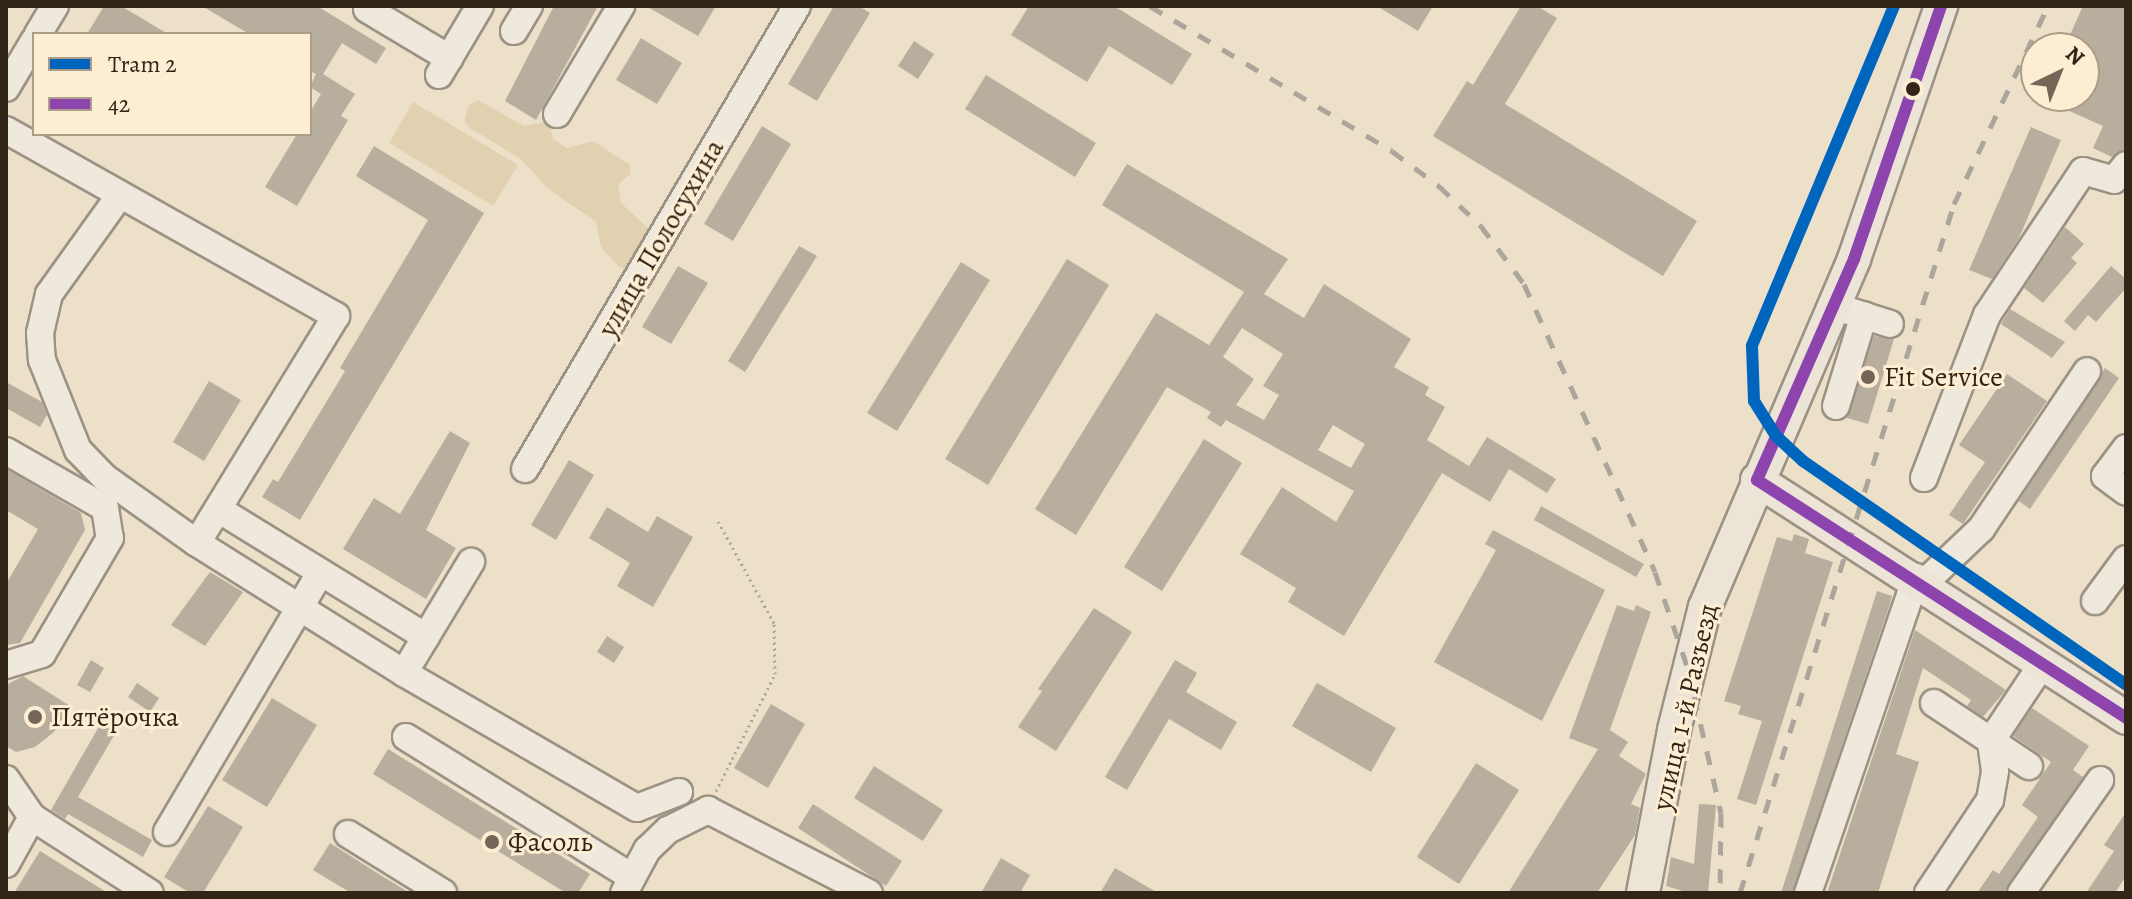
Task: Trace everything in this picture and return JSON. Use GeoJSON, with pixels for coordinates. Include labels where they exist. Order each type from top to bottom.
{"type":"FeatureCollection","features":[{"type":"Feature","properties":{"kind":"main road","name":"улица 1-й Разъезд"},"geometry":{"type":"LineString","coordinates":[[1643,893],[1688,669],[1705,607],[1757,480],[1849,311],[1941,6]]}},
{"type":"Feature","properties":{"kind":"main road"},"geometry":{"type":"LineString","coordinates":[[1757,480],[1920,580],[2126,718]]}},
{"type":"Feature","properties":{"kind":"street"},"geometry":{"type":"LineString","coordinates":[[39,32],[55,6]]}},
{"type":"Feature","properties":{"kind":"street"},"geometry":{"type":"LineString","coordinates":[[367,9],[444,67],[480,6]]}},
{"type":"Feature","properties":{"kind":"street"},"geometry":{"type":"LineString","coordinates":[[514,31],[529,6]]}},
{"type":"Feature","properties":{"kind":"street"},"geometry":{"type":"LineString","coordinates":[[557,114],[621,6]]}},
{"type":"Feature","properties":{"kind":"street","name":"улица Полосухина"},"geometry":{"type":"LineString","coordinates":[[525,469],[797,6]]}},
{"type":"Feature","properties":{"kind":"street"},"geometry":{"type":"LineString","coordinates":[[6,88],[32,44]]}},
{"type":"Feature","properties":{"kind":"street"},"geometry":{"type":"LineString","coordinates":[[6,130],[336,316],[197,543]]}},
{"type":"Feature","properties":{"kind":"street"},"geometry":{"type":"LineString","coordinates":[[1924,478],[1987,315],[2083,171],[2114,180],[2126,165]]}},
{"type":"Feature","properties":{"kind":"street"},"geometry":{"type":"LineString","coordinates":[[120,195],[49,294],[40,333],[42,360],[78,450],[104,477],[197,543],[404,673],[637,808],[679,792]]}},
{"type":"Feature","properties":{"kind":"street"},"geometry":{"type":"LineString","coordinates":[[1836,406],[1849,311],[1890,324]]}},
{"type":"Feature","properties":{"kind":"street"},"geometry":{"type":"LineString","coordinates":[[1808,893],[1920,580],[1981,529],[2087,371]]}},
{"type":"Feature","properties":{"kind":"street"},"geometry":{"type":"LineString","coordinates":[[2126,448],[2105,476],[2126,492]]}},
{"type":"Feature","properties":{"kind":"street"},"geometry":{"type":"LineString","coordinates":[[6,451],[105,508],[110,538],[42,654],[6,665]]}},
{"type":"Feature","properties":{"kind":"street"},"geometry":{"type":"LineString","coordinates":[[218,509],[426,637]]}},
{"type":"Feature","properties":{"kind":"street"},"geometry":{"type":"LineString","coordinates":[[2095,601],[2126,559]]}},
{"type":"Feature","properties":{"kind":"street"},"geometry":{"type":"LineString","coordinates":[[404,673],[471,562]]}},
{"type":"Feature","properties":{"kind":"street"},"geometry":{"type":"LineString","coordinates":[[167,832],[320,573]]}},
{"type":"Feature","properties":{"kind":"street"},"geometry":{"type":"LineString","coordinates":[[1928,893],[1990,800],[1995,771],[1991,741],[2043,663]]}},
{"type":"Feature","properties":{"kind":"street"},"geometry":{"type":"LineString","coordinates":[[1934,703],[2029,766]]}},
{"type":"Feature","properties":{"kind":"street"},"geometry":{"type":"LineString","coordinates":[[406,737],[628,885],[647,850],[668,830],[708,810],[862,891]]}},
{"type":"Feature","properties":{"kind":"street"},"geometry":{"type":"LineString","coordinates":[[6,779],[32,817],[150,893]]}},
{"type":"Feature","properties":{"kind":"street"},"geometry":{"type":"LineString","coordinates":[[2021,893],[2100,780]]}},
{"type":"Feature","properties":{"kind":"street"},"geometry":{"type":"LineString","coordinates":[[6,864],[32,817]]}},
{"type":"Feature","properties":{"kind":"street"},"geometry":{"type":"LineString","coordinates":[[348,834],[443,893]]}},
{"type":"Feature","properties":{"kind":"path"},"geometry":{"type":"LineString","coordinates":[[708,810],[775,674],[774,623],[718,521]]}},
{"type":"Feature","properties":{"kind":"shaded area"},"geometry":{"type":"Polygon","coordinates":[[[478,100],[524,126],[549,121],[553,139],[567,148],[593,141],[630,165],[630,174],[618,185],[621,203],[655,235],[642,260],[626,269],[618,266],[601,247],[596,222],[547,188],[522,160],[470,128],[465,121],[468,106],[478,100]]]}},
{"type":"Feature","properties":{"kind":"shaded area"},"geometry":{"type":"Polygon","coordinates":[[[413,102],[518,165],[493,206],[389,143],[413,102]]]}},
{"type":"Feature","properties":{"kind":"building"},"geometry":{"type":"Polygon","coordinates":[[[104,6],[121,6],[165,32],[88,32],[104,6]]]}},
{"type":"Feature","properties":{"kind":"building"},"geometry":{"type":"Polygon","coordinates":[[[202,6],[317,6],[386,48],[376,64],[342,43],[323,74],[355,94],[341,116],[348,120],[297,206],[265,187],[296,136],[312,136],[312,109],[321,94],[312,88],[316,74],[312,72],[312,32],[246,32],[202,6]]]}},
{"type":"Feature","properties":{"kind":"building"},"geometry":{"type":"Polygon","coordinates":[[[554,6],[598,6],[536,120],[505,101],[554,6]]]}},
{"type":"Feature","properties":{"kind":"building"},"geometry":{"type":"Polygon","coordinates":[[[646,6],[716,6],[698,36],[646,6]]]}},
{"type":"Feature","properties":{"kind":"building"},"geometry":{"type":"Polygon","coordinates":[[[834,6],[859,6],[870,13],[817,101],[788,84],[834,6]]]}},
{"type":"Feature","properties":{"kind":"building"},"geometry":{"type":"Polygon","coordinates":[[[1029,6],[1114,6],[1192,54],[1172,85],[1109,46],[1087,82],[1011,35],[1029,6]]]}},
{"type":"Feature","properties":{"kind":"building"},"geometry":{"type":"Polygon","coordinates":[[[1377,6],[1433,6],[1418,31],[1377,6]]]}},
{"type":"Feature","properties":{"kind":"building"},"geometry":{"type":"Polygon","coordinates":[[[1521,6],[1537,6],[1557,18],[1505,104],[1697,221],[1663,276],[1433,136],[1467,81],[1473,85],[1521,6]]]}},
{"type":"Feature","properties":{"kind":"building"},"geometry":{"type":"Polygon","coordinates":[[[2083,6],[2126,6],[2126,149],[2112,157],[2093,148],[2103,126],[2072,112],[2100,112],[2100,32],[2071,32],[2083,6]]]}},
{"type":"Feature","properties":{"kind":"building"},"geometry":{"type":"Polygon","coordinates":[[[641,38],[682,63],[657,104],[616,80],[641,38]]]}},
{"type":"Feature","properties":{"kind":"building"},"geometry":{"type":"Polygon","coordinates":[[[914,41],[934,54],[918,79],[898,66],[914,41]]]}},
{"type":"Feature","properties":{"kind":"building"},"geometry":{"type":"Polygon","coordinates":[[[986,75],[1096,143],[1075,177],[965,109],[986,75]]]}},
{"type":"Feature","properties":{"kind":"building"},"geometry":{"type":"Polygon","coordinates":[[[762,126],[791,144],[733,241],[704,224],[762,126]]]}},
{"type":"Feature","properties":{"kind":"building"},"geometry":{"type":"Polygon","coordinates":[[[2031,127],[2061,140],[2019,238],[1992,279],[1969,270],[2031,127]]]}},
{"type":"Feature","properties":{"kind":"building"},"geometry":{"type":"Polygon","coordinates":[[[374,146],[484,213],[300,520],[262,497],[273,479],[278,482],[345,371],[340,368],[428,220],[356,176],[374,146]]]}},
{"type":"Feature","properties":{"kind":"building"},"geometry":{"type":"Polygon","coordinates":[[[1127,164],[1288,259],[1264,294],[1304,318],[1324,284],[1411,339],[1394,367],[1429,387],[1425,395],[1445,407],[1427,440],[1469,466],[1487,437],[1556,479],[1547,493],[1509,469],[1490,502],[1442,473],[1344,636],[1288,602],[1296,588],[1240,554],[1282,487],[1336,522],[1354,491],[1226,420],[1221,427],[1207,418],[1211,412],[1167,387],[1076,535],[1035,509],[1156,313],[1209,345],[1244,292],[1102,205],[1127,164]],[[1242,328],[1223,357],[1254,379],[1236,405],[1264,420],[1279,395],[1263,386],[1283,354],[1242,328]],[[1333,425],[1318,450],[1351,468],[1365,444],[1333,425]]]}},
{"type":"Feature","properties":{"kind":"building"},"geometry":{"type":"Polygon","coordinates":[[[2065,227],[2084,244],[2071,258],[2077,263],[2043,303],[2024,288],[2065,227]]]}},
{"type":"Feature","properties":{"kind":"building"},"geometry":{"type":"Polygon","coordinates":[[[799,246],[817,256],[745,372],[728,361],[799,246]]]}},
{"type":"Feature","properties":{"kind":"building"},"geometry":{"type":"Polygon","coordinates":[[[1067,259],[1109,285],[988,485],[945,459],[1067,259]]]}},
{"type":"Feature","properties":{"kind":"building"},"geometry":{"type":"Polygon","coordinates":[[[961,262],[990,280],[897,431],[867,413],[961,262]]]}},
{"type":"Feature","properties":{"kind":"building"},"geometry":{"type":"Polygon","coordinates":[[[678,266],[708,283],[671,344],[642,327],[678,266]]]}},
{"type":"Feature","properties":{"kind":"building"},"geometry":{"type":"Polygon","coordinates":[[[2111,266],[2126,279],[2126,288],[2096,322],[2088,315],[2075,331],[2064,321],[2111,266]]]}},
{"type":"Feature","properties":{"kind":"building"},"geometry":{"type":"Polygon","coordinates":[[[2010,309],[2065,342],[2052,358],[2001,324],[2010,309]]]}},
{"type":"Feature","properties":{"kind":"building","name":"Fit Service"},"geometry":{"type":"Polygon","coordinates":[[[1874,336],[1894,339],[1868,424],[1847,418],[1874,336]]]}},
{"type":"Feature","properties":{"kind":"building"},"geometry":{"type":"Polygon","coordinates":[[[2105,368],[2119,378],[2030,509],[2019,501],[2105,368]]]}},
{"type":"Feature","properties":{"kind":"building"},"geometry":{"type":"Polygon","coordinates":[[[2007,374],[2047,401],[1963,524],[1949,515],[1985,462],[1959,445],[2007,374]]]}},
{"type":"Feature","properties":{"kind":"building"},"geometry":{"type":"Polygon","coordinates":[[[209,381],[241,400],[204,461],[173,442],[209,381]]]}},
{"type":"Feature","properties":{"kind":"building"},"geometry":{"type":"Polygon","coordinates":[[[6,382],[42,402],[47,415],[40,427],[6,408],[6,382]]]}},
{"type":"Feature","properties":{"kind":"building"},"geometry":{"type":"Polygon","coordinates":[[[450,431],[470,443],[426,530],[456,548],[426,599],[343,549],[374,498],[400,514],[450,431]]]}},
{"type":"Feature","properties":{"kind":"building"},"geometry":{"type":"Polygon","coordinates":[[[1204,439],[1242,463],[1162,591],[1124,567],[1204,439]]]}},
{"type":"Feature","properties":{"kind":"building"},"geometry":{"type":"Polygon","coordinates":[[[569,460],[594,475],[556,540],[531,525],[569,460]]]}},
{"type":"Feature","properties":{"kind":"building"},"geometry":{"type":"Polygon","coordinates":[[[6,469],[81,513],[85,530],[20,643],[6,645],[6,584],[38,529],[6,510],[6,469]]]}},
{"type":"Feature","properties":{"kind":"building"},"geometry":{"type":"Polygon","coordinates":[[[1541,506],[1644,564],[1636,577],[1534,520],[1541,506]]]}},
{"type":"Feature","properties":{"kind":"building"},"geometry":{"type":"Polygon","coordinates":[[[607,507],[648,532],[657,516],[693,537],[653,607],[617,586],[630,563],[589,538],[607,507]]]}},
{"type":"Feature","properties":{"kind":"building"},"geometry":{"type":"Polygon","coordinates":[[[1493,530],[1605,590],[1542,721],[1434,662],[1496,550],[1485,544],[1493,530]]]}},
{"type":"Feature","properties":{"kind":"building"},"geometry":{"type":"Polygon","coordinates":[[[1794,534],[1809,539],[1805,553],[1833,562],[1756,805],[1737,799],[1762,721],[1738,714],[1741,706],[1724,701],[1777,537],[1792,541],[1794,534]]]}},
{"type":"Feature","properties":{"kind":"building"},"geometry":{"type":"Polygon","coordinates":[[[210,572],[243,592],[205,646],[171,625],[210,572]]]}},
{"type":"Feature","properties":{"kind":"building"},"geometry":{"type":"Polygon","coordinates":[[[1877,591],[1892,596],[1890,604],[1792,893],[1781,893],[1877,591]]]}},
{"type":"Feature","properties":{"kind":"building"},"geometry":{"type":"Polygon","coordinates":[[[1617,605],[1634,611],[1636,605],[1651,612],[1610,730],[1628,742],[1619,756],[1646,774],[1631,804],[1640,808],[1635,835],[1597,893],[1508,893],[1598,749],[1569,738],[1617,605]]]}},
{"type":"Feature","properties":{"kind":"building"},"geometry":{"type":"Polygon","coordinates":[[[1094,608],[1132,632],[1056,751],[1018,727],[1042,691],[1038,689],[1094,608]]]}},
{"type":"Feature","properties":{"kind":"building"},"geometry":{"type":"Polygon","coordinates":[[[1915,630],[2006,690],[1983,717],[1967,706],[1971,700],[1923,668],[1896,754],[1919,762],[1878,893],[1827,893],[1915,630]]]}},
{"type":"Feature","properties":{"kind":"building"},"geometry":{"type":"Polygon","coordinates":[[[607,636],[624,647],[614,663],[597,652],[607,636]]]}},
{"type":"Feature","properties":{"kind":"building"},"geometry":{"type":"Polygon","coordinates":[[[91,660],[104,668],[90,692],[77,685],[91,660]]]}},
{"type":"Feature","properties":{"kind":"building"},"geometry":{"type":"Polygon","coordinates":[[[1175,660],[1197,673],[1186,692],[1237,722],[1221,750],[1169,719],[1127,790],[1105,777],[1175,660]]]}},
{"type":"Feature","properties":{"kind":"building","name":"Пятёрочка"},"geometry":{"type":"Polygon","coordinates":[[[23,676],[70,706],[54,732],[35,747],[16,752],[6,746],[6,685],[23,676]]]}},
{"type":"Feature","properties":{"kind":"building"},"geometry":{"type":"Polygon","coordinates":[[[137,683],[159,698],[150,712],[128,697],[137,683]]]}},
{"type":"Feature","properties":{"kind":"building"},"geometry":{"type":"Polygon","coordinates":[[[1317,683],[1396,728],[1371,772],[1292,726],[1317,683]]]}},
{"type":"Feature","properties":{"kind":"building"},"geometry":{"type":"Polygon","coordinates":[[[272,698],[317,725],[267,807],[222,780],[272,698]]]}},
{"type":"Feature","properties":{"kind":"building"},"geometry":{"type":"Polygon","coordinates":[[[771,704],[805,724],[768,788],[734,768],[771,704]]]}},
{"type":"Feature","properties":{"kind":"building"},"geometry":{"type":"Polygon","coordinates":[[[2032,708],[2089,746],[2073,770],[2083,777],[2005,893],[1977,893],[1993,870],[1999,874],[2038,817],[2022,805],[2051,762],[2013,736],[2032,708]]]}},
{"type":"Feature","properties":{"kind":"building"},"geometry":{"type":"Polygon","coordinates":[[[101,723],[116,732],[78,797],[152,840],[143,857],[68,814],[65,819],[51,810],[101,723]]]}},
{"type":"Feature","properties":{"kind":"building"},"geometry":{"type":"Polygon","coordinates":[[[388,749],[590,874],[578,893],[566,893],[373,774],[388,749]]]}},
{"type":"Feature","properties":{"kind":"building"},"geometry":{"type":"Polygon","coordinates":[[[1476,763],[1519,790],[1459,884],[1417,857],[1476,763]]]}},
{"type":"Feature","properties":{"kind":"building"},"geometry":{"type":"Polygon","coordinates":[[[874,766],[943,810],[923,841],[854,798],[874,766]]]}},
{"type":"Feature","properties":{"kind":"building"},"geometry":{"type":"Polygon","coordinates":[[[813,804],[902,861],[886,886],[798,828],[813,804]]]}},
{"type":"Feature","properties":{"kind":"building"},"geometry":{"type":"Polygon","coordinates":[[[1699,804],[1716,805],[1708,893],[1689,893],[1666,886],[1671,857],[1694,864],[1699,804]]]}},
{"type":"Feature","properties":{"kind":"building"},"geometry":{"type":"Polygon","coordinates":[[[208,806],[243,827],[203,893],[190,893],[164,877],[208,806]]]}},
{"type":"Feature","properties":{"kind":"building"},"geometry":{"type":"Polygon","coordinates":[[[2126,812],[2126,876],[2115,893],[2086,893],[2114,851],[2104,845],[2126,812]]]}},
{"type":"Feature","properties":{"kind":"building"},"geometry":{"type":"Polygon","coordinates":[[[330,843],[410,893],[351,893],[313,870],[330,843]]]}},
{"type":"Feature","properties":{"kind":"building"},"geometry":{"type":"Polygon","coordinates":[[[40,851],[108,893],[14,893],[40,851]]]}},
{"type":"Feature","properties":{"kind":"building"},"geometry":{"type":"Polygon","coordinates":[[[1001,858],[1030,875],[1020,893],[981,893],[1001,858]]]}},
{"type":"Feature","properties":{"kind":"building"},"geometry":{"type":"Polygon","coordinates":[[[1115,868],[1158,893],[1100,893],[1115,868]]]}},
{"type":"Feature","properties":{"kind":"railway"},"geometry":{"type":"LineString","coordinates":[[1150,6],[1392,151],[1439,186],[1481,226],[1524,284],[1655,572],[1688,669],[1721,813],[1720,893]]}},
{"type":"Feature","properties":{"kind":"railway"},"geometry":{"type":"LineString","coordinates":[[1740,893],[1954,204],[2048,6]]}},
{"type":"Feature","properties":{"kind":"tram line","name":"2"},"geometry":{"type":"LineString","coordinates":[[1894,6],[1752,346],[1754,401],[1776,436],[1803,461],[2126,685]]}},
{"type":"Feature","properties":{"kind":"transit line","name":"42"},"geometry":{"type":"LineString","coordinates":[[1757,480],[1854,259],[1941,6]]}},
{"type":"Feature","properties":{"kind":"transit line","name":"42"},"geometry":{"type":"LineString","coordinates":[[1757,480],[2126,718]]}},
{"type":"Feature","properties":{"kind":"place","name":"Fit Service"},"geometry":{"type":"Point","coordinates":[1868,377]}},
{"type":"Feature","properties":{"kind":"place","name":"Пятёрочка"},"geometry":{"type":"Point","coordinates":[35,717]}},
{"type":"Feature","properties":{"kind":"place","name":"Фасоль"},"geometry":{"type":"Point","coordinates":[492,842]}}]}
